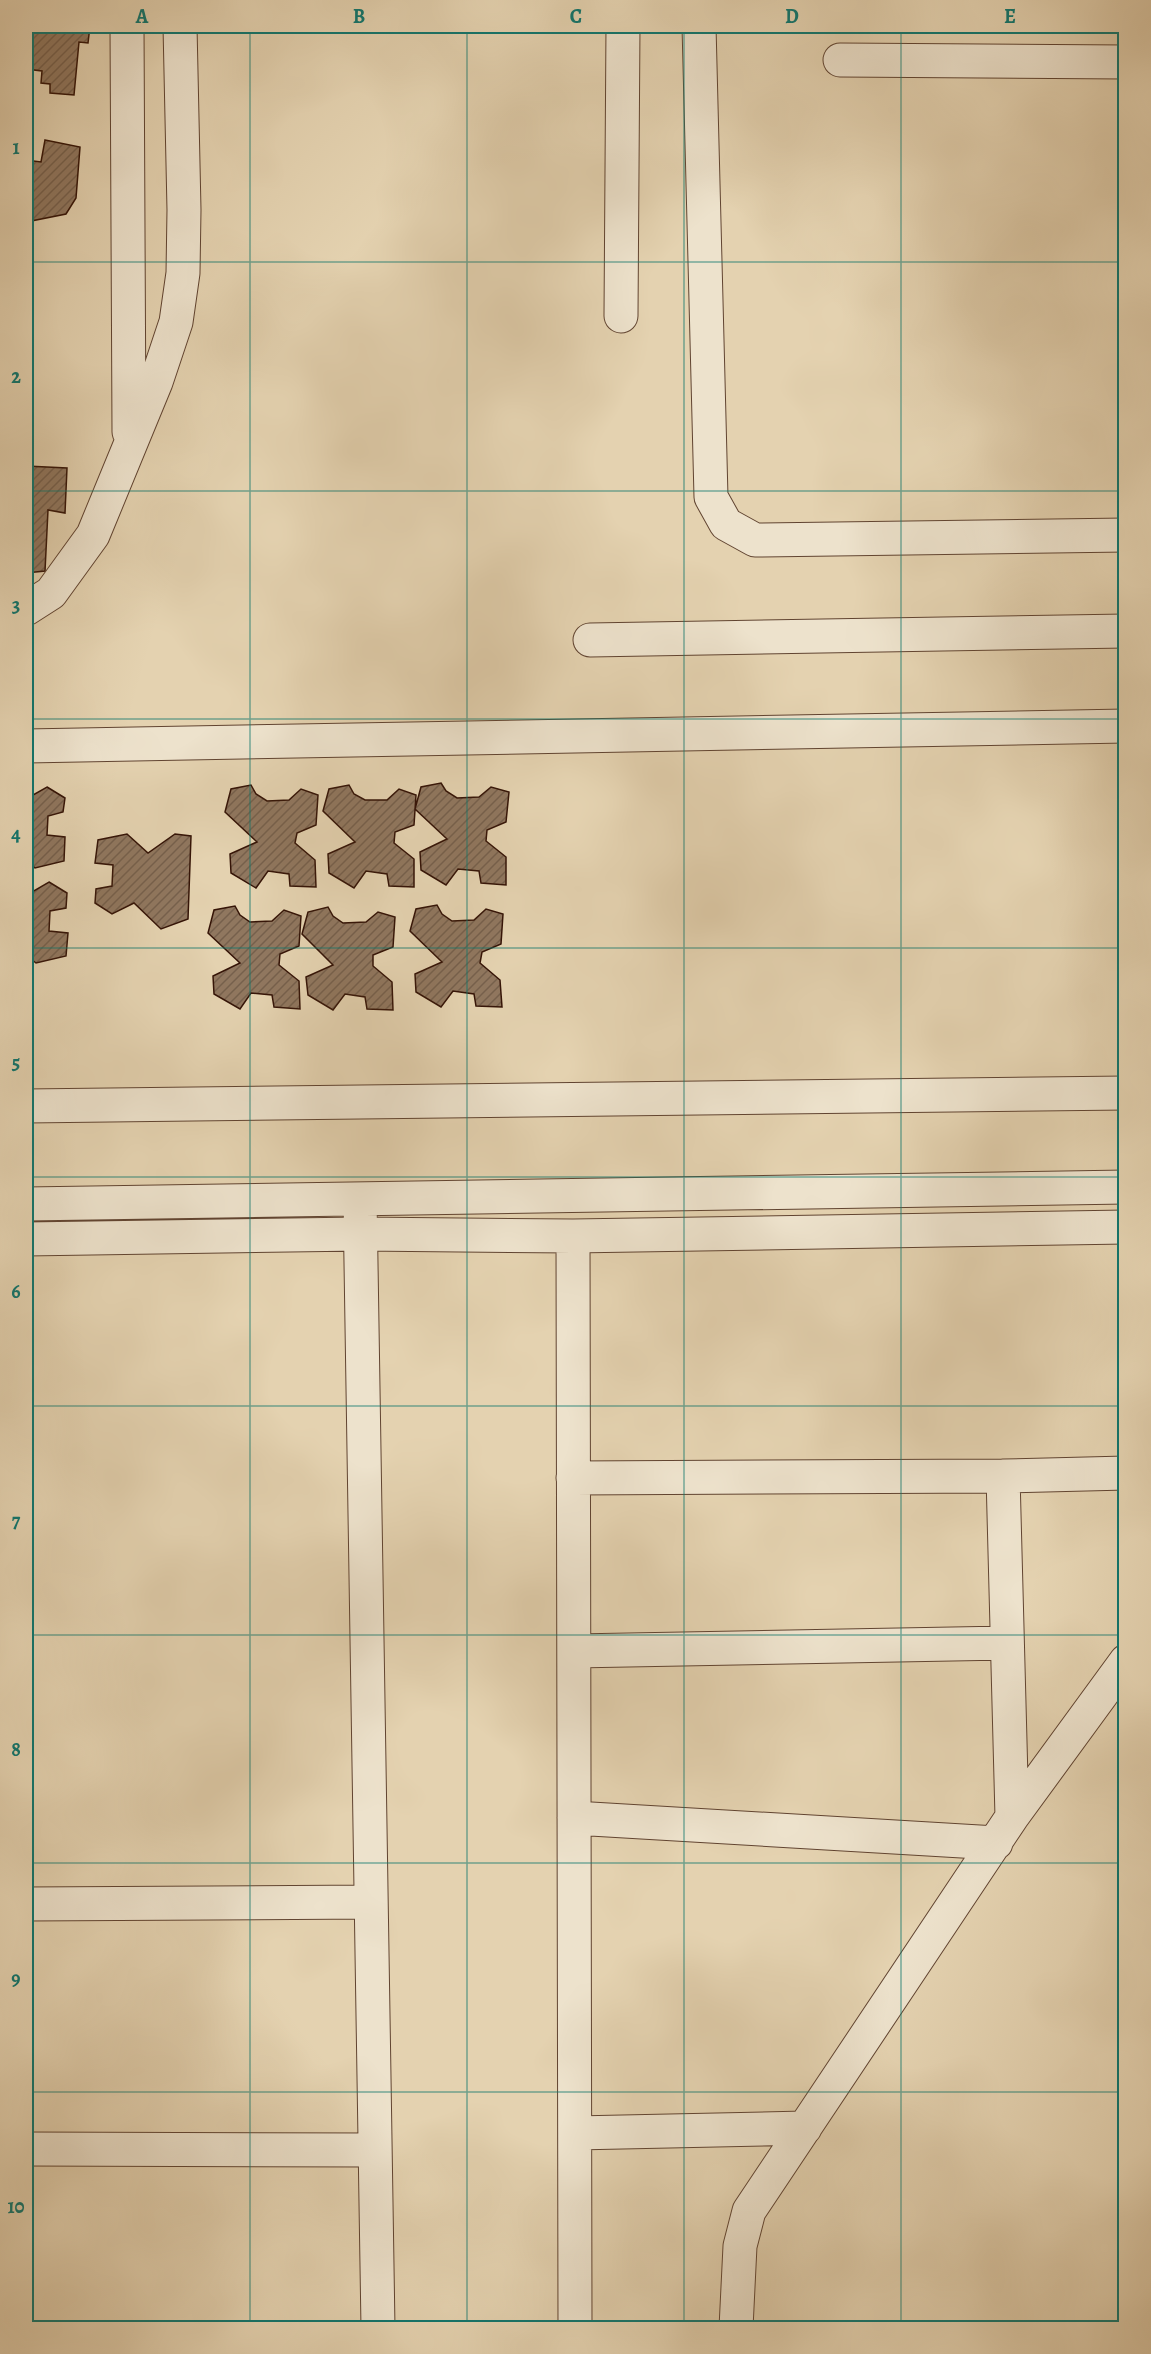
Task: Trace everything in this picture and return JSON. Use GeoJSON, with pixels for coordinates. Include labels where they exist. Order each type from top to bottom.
{"type":"FeatureCollection","features":[{"type":"Feature","properties":{"kind":"street"},"geometry":{"type":"LineString","coordinates":[[127,26],[130,446]]}},
{"type":"Feature","properties":{"kind":"street"},"geometry":{"type":"LineString","coordinates":[[26,609],[51,593],[93,535],[156,382],[176,322],[183,273],[184,210],[180,26]]}},
{"type":"Feature","properties":{"kind":"street"},"geometry":{"type":"LineString","coordinates":[[621,316],[623,26]]}},
{"type":"Feature","properties":{"kind":"street"},"geometry":{"type":"LineString","coordinates":[[699,26],[711,497],[726,524],[754,540],[1125,535]]}},
{"type":"Feature","properties":{"kind":"street"},"geometry":{"type":"LineString","coordinates":[[840,60],[1125,62]]}},
{"type":"Feature","properties":{"kind":"street"},"geometry":{"type":"LineString","coordinates":[[590,640],[1125,631]]}},
{"type":"Feature","properties":{"kind":"street"},"geometry":{"type":"LineString","coordinates":[[26,746],[1125,726]]}},
{"type":"Feature","properties":{"kind":"street"},"geometry":{"type":"LineString","coordinates":[[26,1106],[1125,1094]]}},
{"type":"Feature","properties":{"kind":"street"},"geometry":{"type":"LineString","coordinates":[[26,1204],[1125,1187]]}},
{"type":"Feature","properties":{"kind":"street"},"geometry":{"type":"LineString","coordinates":[[360,1200],[378,2328]]}},
{"type":"Feature","properties":{"kind":"street"},"geometry":{"type":"LineString","coordinates":[[26,1239],[361,1234],[573,1236],[1125,1227]]}},
{"type":"Feature","properties":{"kind":"street"},"geometry":{"type":"LineString","coordinates":[[573,1236],[575,2328]]}},
{"type":"Feature","properties":{"kind":"street"},"geometry":{"type":"LineString","coordinates":[[573,1478],[1003,1476],[1125,1473]]}},
{"type":"Feature","properties":{"kind":"street"},"geometry":{"type":"LineString","coordinates":[[1003,1476],[1007,1643],[1004,1830]]}},
{"type":"Feature","properties":{"kind":"street"},"geometry":{"type":"LineString","coordinates":[[574,1651],[1007,1643]]}},
{"type":"Feature","properties":{"kind":"street"},"geometry":{"type":"LineString","coordinates":[[736,2328],[740,2246],[749,2211],[1004,1830],[1125,1661]]}},
{"type":"Feature","properties":{"kind":"street"},"geometry":{"type":"LineString","coordinates":[[574,1818],[1004,1830]]}},
{"type":"Feature","properties":{"kind":"street"},"geometry":{"type":"LineString","coordinates":[[26,1904],[371,1902]]}},
{"type":"Feature","properties":{"kind":"street"},"geometry":{"type":"LineString","coordinates":[[575,2133],[805,2128]]}},
{"type":"Feature","properties":{"kind":"street"},"geometry":{"type":"LineString","coordinates":[[26,2149],[375,2150]]}},
{"type":"Feature","properties":{"kind":"building"},"geometry":{"type":"Polygon","coordinates":[[[26,26],[90,26],[88,43],[79,42],[74,95],[50,93],[50,84],[41,83],[42,71],[26,69],[26,26]]]}},
{"type":"Feature","properties":{"kind":"building"},"geometry":{"type":"Polygon","coordinates":[[[45,140],[80,147],[76,198],[66,214],[26,222],[26,160],[41,162],[45,140]]]}},
{"type":"Feature","properties":{"kind":"building"},"geometry":{"type":"Polygon","coordinates":[[[26,466],[67,468],[65,513],[48,510],[45,571],[26,573],[26,466]]]}},
{"type":"Feature","properties":{"kind":"building"},"geometry":{"type":"Polygon","coordinates":[[[441,783],[446,791],[457,798],[479,797],[491,787],[509,792],[506,822],[487,830],[486,841],[506,857],[506,885],[481,883],[479,871],[458,869],[446,885],[421,870],[420,852],[447,839],[415,809],[421,787],[441,783]]]}},
{"type":"Feature","properties":{"kind":"building"},"geometry":{"type":"Polygon","coordinates":[[[251,785],[256,794],[267,801],[289,800],[301,789],[318,795],[316,825],[297,833],[295,843],[315,860],[316,887],[290,886],[289,874],[268,871],[256,888],[231,873],[230,854],[257,842],[225,812],[231,789],[251,785]]]}},
{"type":"Feature","properties":{"kind":"building"},"geometry":{"type":"Polygon","coordinates":[[[349,785],[354,794],[365,800],[387,800],[399,789],[416,795],[414,825],[395,832],[394,843],[414,859],[414,887],[389,886],[387,874],[366,871],[354,888],[329,873],[328,854],[355,842],[323,811],[329,789],[349,785]]]}},
{"type":"Feature","properties":{"kind":"building"},"geometry":{"type":"Polygon","coordinates":[[[47,787],[65,798],[63,812],[48,816],[47,835],[65,837],[64,861],[35,868],[26,860],[26,799],[47,787]]]}},
{"type":"Feature","properties":{"kind":"building"},"geometry":{"type":"Polygon","coordinates":[[[127,834],[148,853],[175,834],[191,836],[188,919],[161,929],[134,903],[112,914],[95,903],[96,889],[112,886],[113,865],[95,863],[98,840],[127,834]]]}},
{"type":"Feature","properties":{"kind":"building"},"geometry":{"type":"Polygon","coordinates":[[[49,882],[67,893],[66,908],[50,911],[49,931],[68,933],[66,956],[36,963],[26,955],[26,893],[27,895],[49,882]]]}},
{"type":"Feature","properties":{"kind":"building"},"geometry":{"type":"Polygon","coordinates":[[[437,905],[442,914],[452,921],[474,920],[486,909],[503,914],[501,944],[482,952],[480,963],[500,980],[502,1007],[476,1006],[474,994],[453,991],[441,1007],[416,992],[415,974],[442,962],[410,931],[416,909],[437,905]]]}},
{"type":"Feature","properties":{"kind":"building"},"geometry":{"type":"Polygon","coordinates":[[[235,906],[240,915],[250,922],[272,921],[284,910],[301,916],[299,946],[280,954],[279,965],[299,981],[300,1009],[274,1007],[272,995],[251,993],[240,1009],[214,994],[213,976],[240,963],[208,933],[214,910],[235,906]]]}},
{"type":"Feature","properties":{"kind":"building"},"geometry":{"type":"Polygon","coordinates":[[[328,907],[333,916],[343,923],[366,922],[378,912],[395,917],[393,947],[373,955],[373,966],[392,982],[393,1010],[367,1009],[365,997],[345,994],[333,1010],[308,995],[306,977],[333,965],[302,934],[308,912],[328,907]]]}}]}
